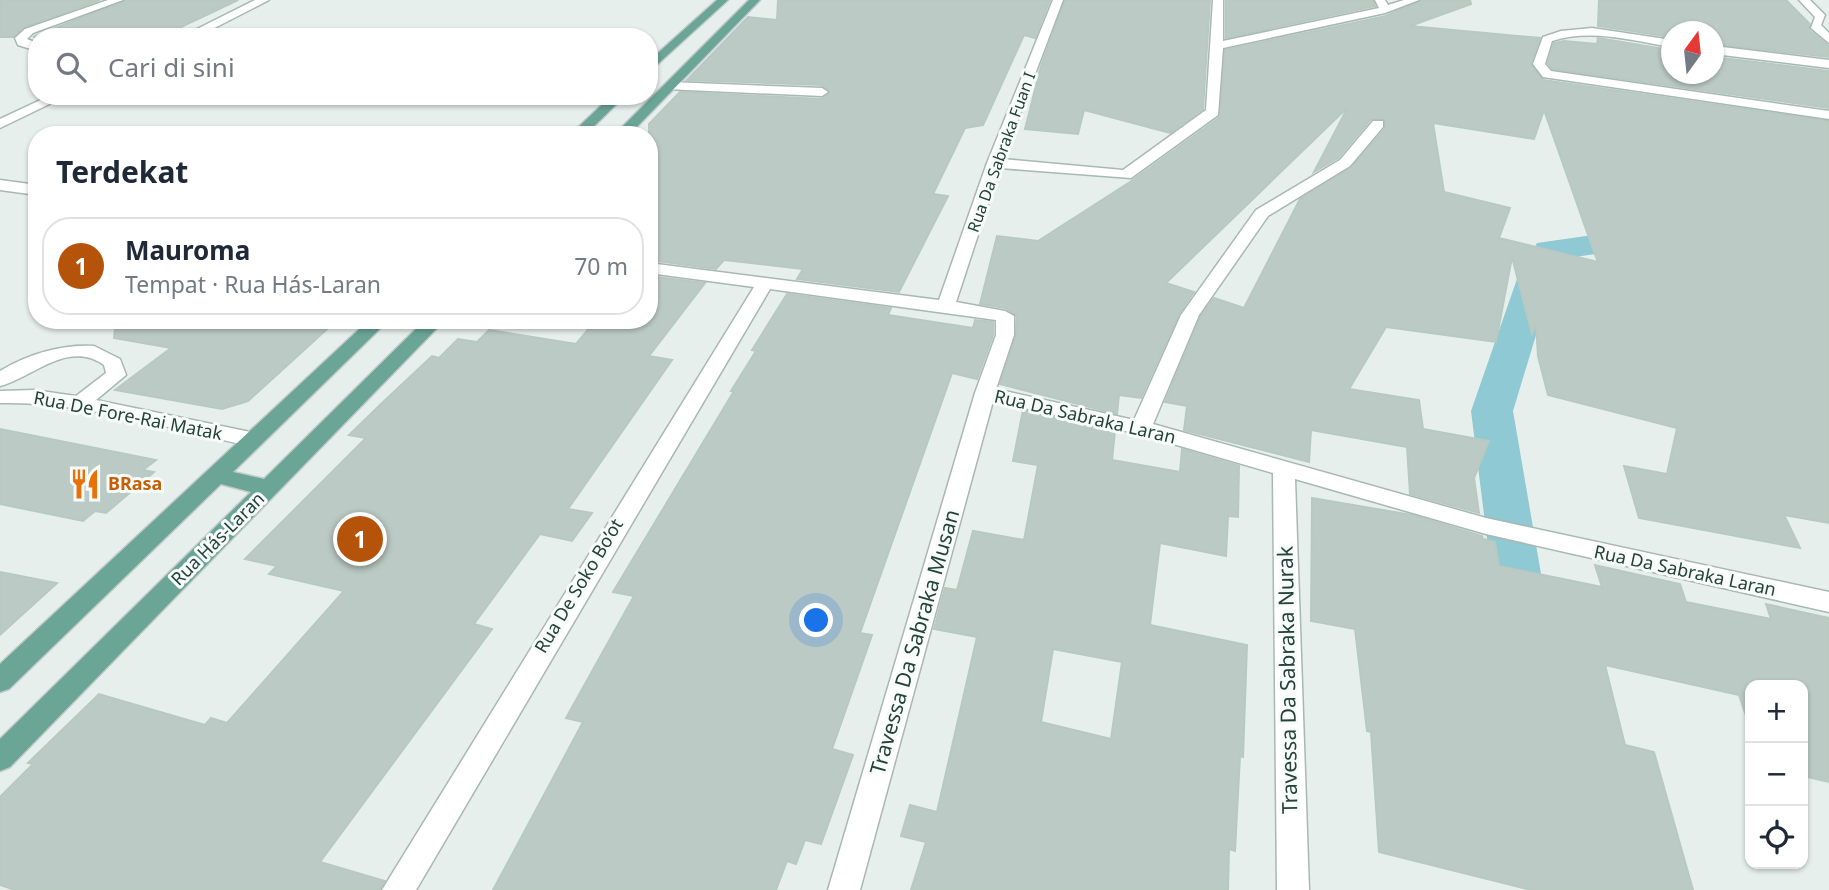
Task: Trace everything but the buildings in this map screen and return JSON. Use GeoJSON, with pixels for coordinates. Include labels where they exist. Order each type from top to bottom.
{"type":"FeatureCollection","features":[{"type":"Feature","properties":{"kind":"main road"},"geometry":{"type":"LineString","coordinates":[[658,60],[723,0]]}},
{"type":"Feature","properties":{"kind":"main road"},"geometry":{"type":"LineString","coordinates":[[658,98],[755,0]]}},
{"type":"Feature","properties":{"kind":"main road"},"geometry":{"type":"LineString","coordinates":[[587,126],[609,105]]}},
{"type":"Feature","properties":{"kind":"main road"},"geometry":{"type":"LineString","coordinates":[[630,126],[651,105]]}},
{"type":"Feature","properties":{"kind":"main road"},"geometry":{"type":"LineString","coordinates":[[0,681],[371,329]]}},
{"type":"Feature","properties":{"kind":"main road","name":"Rua Hás-Laran"},"geometry":{"type":"LineString","coordinates":[[0,758],[427,329]]}},
{"type":"Feature","properties":{"kind":"main road"},"geometry":{"type":"LineString","coordinates":[[217,476],[268,488]]}},
{"type":"Feature","properties":{"kind":"street"},"geometry":{"type":"LineString","coordinates":[[40,28],[118,0]]}},
{"type":"Feature","properties":{"kind":"street"},"geometry":{"type":"LineString","coordinates":[[206,28],[264,0]]}},
{"type":"Feature","properties":{"kind":"street","name":"Rua Da Sabraka Fuan I"},"geometry":{"type":"LineString","coordinates":[[946,306],[994,163],[1058,0]]}},
{"type":"Feature","properties":{"kind":"street"},"geometry":{"type":"LineString","coordinates":[[994,163],[1126,175],[1213,112],[1218,0]]}},
{"type":"Feature","properties":{"kind":"street"},"geometry":{"type":"LineString","coordinates":[[1217,46],[1383,5],[1414,0]]}},
{"type":"Feature","properties":{"kind":"street"},"geometry":{"type":"LineString","coordinates":[[1804,0],[1821,18],[1815,26],[1829,39]]}},
{"type":"Feature","properties":{"kind":"street"},"geometry":{"type":"LineString","coordinates":[[28,33],[21,38],[24,45],[28,46]]}},
{"type":"Feature","properties":{"kind":"street"},"geometry":{"type":"LineString","coordinates":[[1661,43],[1586,33],[1557,34],[1547,39],[1539,64],[1546,74],[1829,115]]}},
{"type":"Feature","properties":{"kind":"street"},"geometry":{"type":"LineString","coordinates":[[1724,51],[1829,64]]}},
{"type":"Feature","properties":{"kind":"street"},"geometry":{"type":"LineString","coordinates":[[670,86],[822,92]]}},
{"type":"Feature","properties":{"kind":"street"},"geometry":{"type":"LineString","coordinates":[[0,124],[41,105]]}},
{"type":"Feature","properties":{"kind":"street"},"geometry":{"type":"LineString","coordinates":[[1141,428],[1190,314],[1262,213],[1345,163],[1378,124]]}},
{"type":"Feature","properties":{"kind":"street"},"geometry":{"type":"LineString","coordinates":[[0,185],[28,189]]}},
{"type":"Feature","properties":{"kind":"street","name":"Rua Da Sabraka Laran"},"geometry":{"type":"LineString","coordinates":[[658,269],[1005,316],[1005,335],[985,393],[1141,428],[1486,526],[1829,602]]}},
{"type":"Feature","properties":{"kind":"street","name":"Rua De Soko Bo’ot"},"geometry":{"type":"LineString","coordinates":[[398,890],[764,284]]}},
{"type":"Feature","properties":{"kind":"street"},"geometry":{"type":"LineString","coordinates":[[0,380],[28,363],[63,355],[95,352],[113,363],[116,375],[80,403]]}},
{"type":"Feature","properties":{"kind":"street","name":"Travessa Da Sabraka Musan"},"geometry":{"type":"LineString","coordinates":[[844,890],[985,393]]}},
{"type":"Feature","properties":{"kind":"street","name":"Rua De Fore-Rai Matak"},"geometry":{"type":"LineString","coordinates":[[0,397],[34,396],[80,403],[255,440]]}},
{"type":"Feature","properties":{"kind":"street","name":"Travessa Da Sabraka Nurak"},"geometry":{"type":"LineString","coordinates":[[1284,470],[1293,890]]}},
{"type":"Feature","properties":{"kind":"waterway"},"geometry":{"type":"LineString","coordinates":[[1524,626],[1492,411],[1535,279],[1549,250],[1649,237]]}},
{"type":"Feature","properties":{"kind":"place","name":"BRasa"},"geometry":{"type":"Point","coordinates":[85,484]}},
{"type":"Feature","properties":{"kind":"place","name":"Mauroma"},"geometry":{"type":"Point","coordinates":[360,539]}}]}
